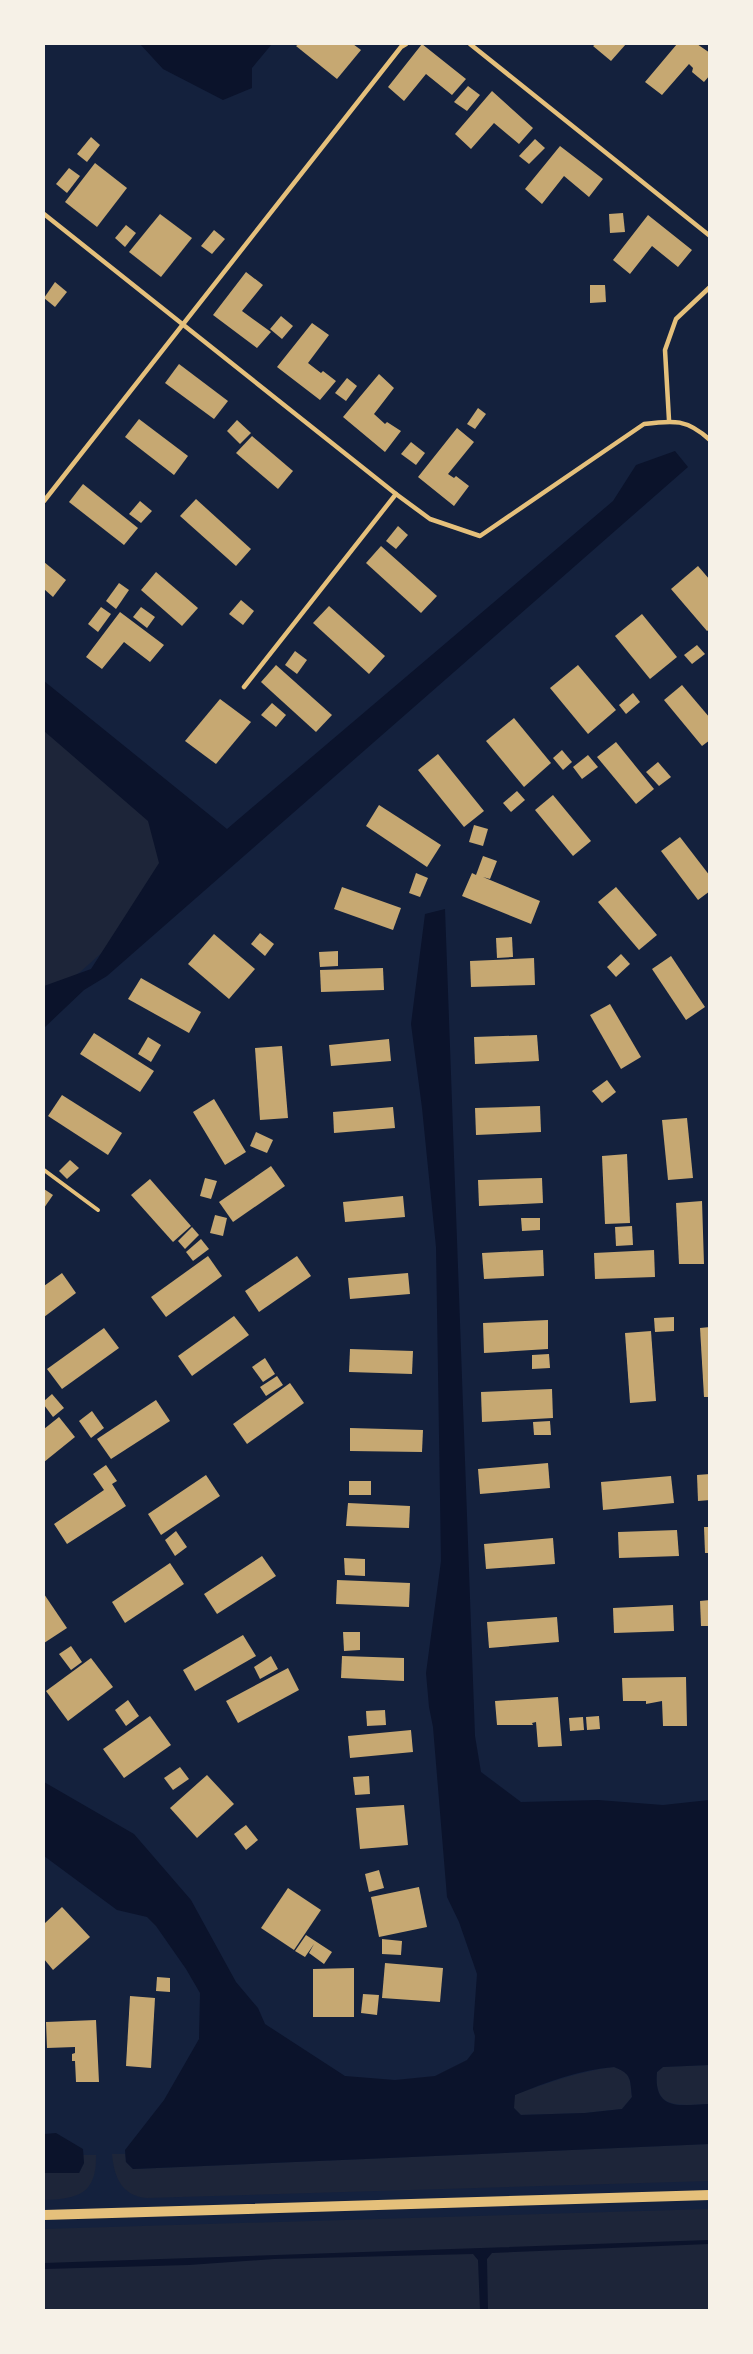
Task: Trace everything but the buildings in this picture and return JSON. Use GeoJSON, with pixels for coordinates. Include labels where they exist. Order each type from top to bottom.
{"type":"FeatureCollection","features":[{"type":"Feature","properties":{"kind":"street"},"geometry":{"type":"LineString","coordinates":[[44,2215],[710,2195]]}},
{"type":"Feature","properties":{"kind":"lane"},"geometry":{"type":"LineString","coordinates":[[44,501],[401,47],[406,44]]}},
{"type":"Feature","properties":{"kind":"lane"},"geometry":{"type":"LineString","coordinates":[[470,44],[710,236]]}},
{"type":"Feature","properties":{"kind":"lane"},"geometry":{"type":"LineString","coordinates":[[44,214],[396,494],[430,519],[480,536],[644,424],[669,420],[695,427],[710,440]]}},
{"type":"Feature","properties":{"kind":"lane"},"geometry":{"type":"LineString","coordinates":[[669,420],[665,350],[676,319],[710,288]]}},
{"type":"Feature","properties":{"kind":"lane"},"geometry":{"type":"LineString","coordinates":[[244,687],[396,494]]}},
{"type":"Feature","properties":{"kind":"path"},"geometry":{"type":"LineString","coordinates":[[44,1170],[98,1210]]}},
{"type":"Feature","properties":{"kind":"shaded area"},"geometry":{"type":"Polygon","coordinates":[[[140,44],[272,44],[252,68],[252,88],[223,100],[163,69],[140,44]]]}},
{"type":"Feature","properties":{"kind":"shaded area"},"geometry":{"type":"Polygon","coordinates":[[[675,451],[688,467],[107,976],[84,990],[44,1028],[44,986],[91,969],[159,863],[148,821],[44,731],[44,681],[227,829],[613,501],[636,465],[675,451]]]}},
{"type":"Feature","properties":{"kind":"shaded area"},"geometry":{"type":"Polygon","coordinates":[[[44,711],[214,853],[44,1004],[44,711]]]}},
{"type":"Feature","properties":{"kind":"shaded area"},"geometry":{"type":"Polygon","coordinates":[[[445,909],[475,1736],[481,1772],[521,1802],[598,1800],[663,1805],[709,1800],[709,2065],[663,2067],[657,2072],[657,2085],[664,2100],[671,2103],[709,2104],[709,2144],[133,2169],[126,2162],[125,2150],[164,2100],[199,2039],[200,1993],[186,1969],[156,1926],[147,1917],[117,1910],[44,1856],[44,1782],[134,1834],[191,1900],[236,1982],[258,2008],[265,2024],[345,2076],[395,2080],[435,2076],[467,2060],[474,2051],[473,2029],[477,1974],[459,1922],[447,1897],[433,1727],[426,1673],[441,1561],[436,1247],[411,1024],[425,914],[445,909]],[[614,2067],[563,2077],[515,2095],[514,2108],[521,2115],[622,2109],[632,2097],[631,2086],[627,2075],[614,2067]]]}},
{"type":"Feature","properties":{"kind":"shaded area"},"geometry":{"type":"Polygon","coordinates":[[[709,2065],[709,2104],[679,2105],[664,2100],[657,2085],[657,2072],[663,2067],[709,2065]]]}},
{"type":"Feature","properties":{"kind":"shaded area"},"geometry":{"type":"Polygon","coordinates":[[[614,2067],[624,2072],[630,2081],[632,2097],[622,2109],[521,2115],[514,2108],[514,2095],[576,2074],[614,2067]]]}},
{"type":"Feature","properties":{"kind":"shaded area"},"geometry":{"type":"Polygon","coordinates":[[[56,2133],[83,2149],[84,2163],[79,2173],[44,2173],[44,2134],[56,2133]]]}},
{"type":"Feature","properties":{"kind":"shaded area"},"geometry":{"type":"Polygon","coordinates":[[[709,2144],[710,2181],[147,2198],[131,2193],[120,2184],[112,2154],[125,2154],[126,2162],[133,2169],[709,2144]]]}},
{"type":"Feature","properties":{"kind":"shaded area"},"geometry":{"type":"Polygon","coordinates":[[[83,2155],[96,2155],[93,2178],[89,2186],[76,2196],[44,2200],[44,2173],[79,2173],[84,2163],[83,2155]]]}},
{"type":"Feature","properties":{"kind":"shaded area"},"geometry":{"type":"Polygon","coordinates":[[[709,2209],[709,2310],[44,2310],[44,2229],[709,2209]]]}},
{"type":"Feature","properties":{"kind":"shaded area"},"geometry":{"type":"Polygon","coordinates":[[[709,2240],[709,2244],[492,2253],[487,2259],[488,2310],[480,2310],[478,2260],[473,2254],[274,2259],[189,2265],[44,2269],[44,2263],[709,2240]]]}}]}
